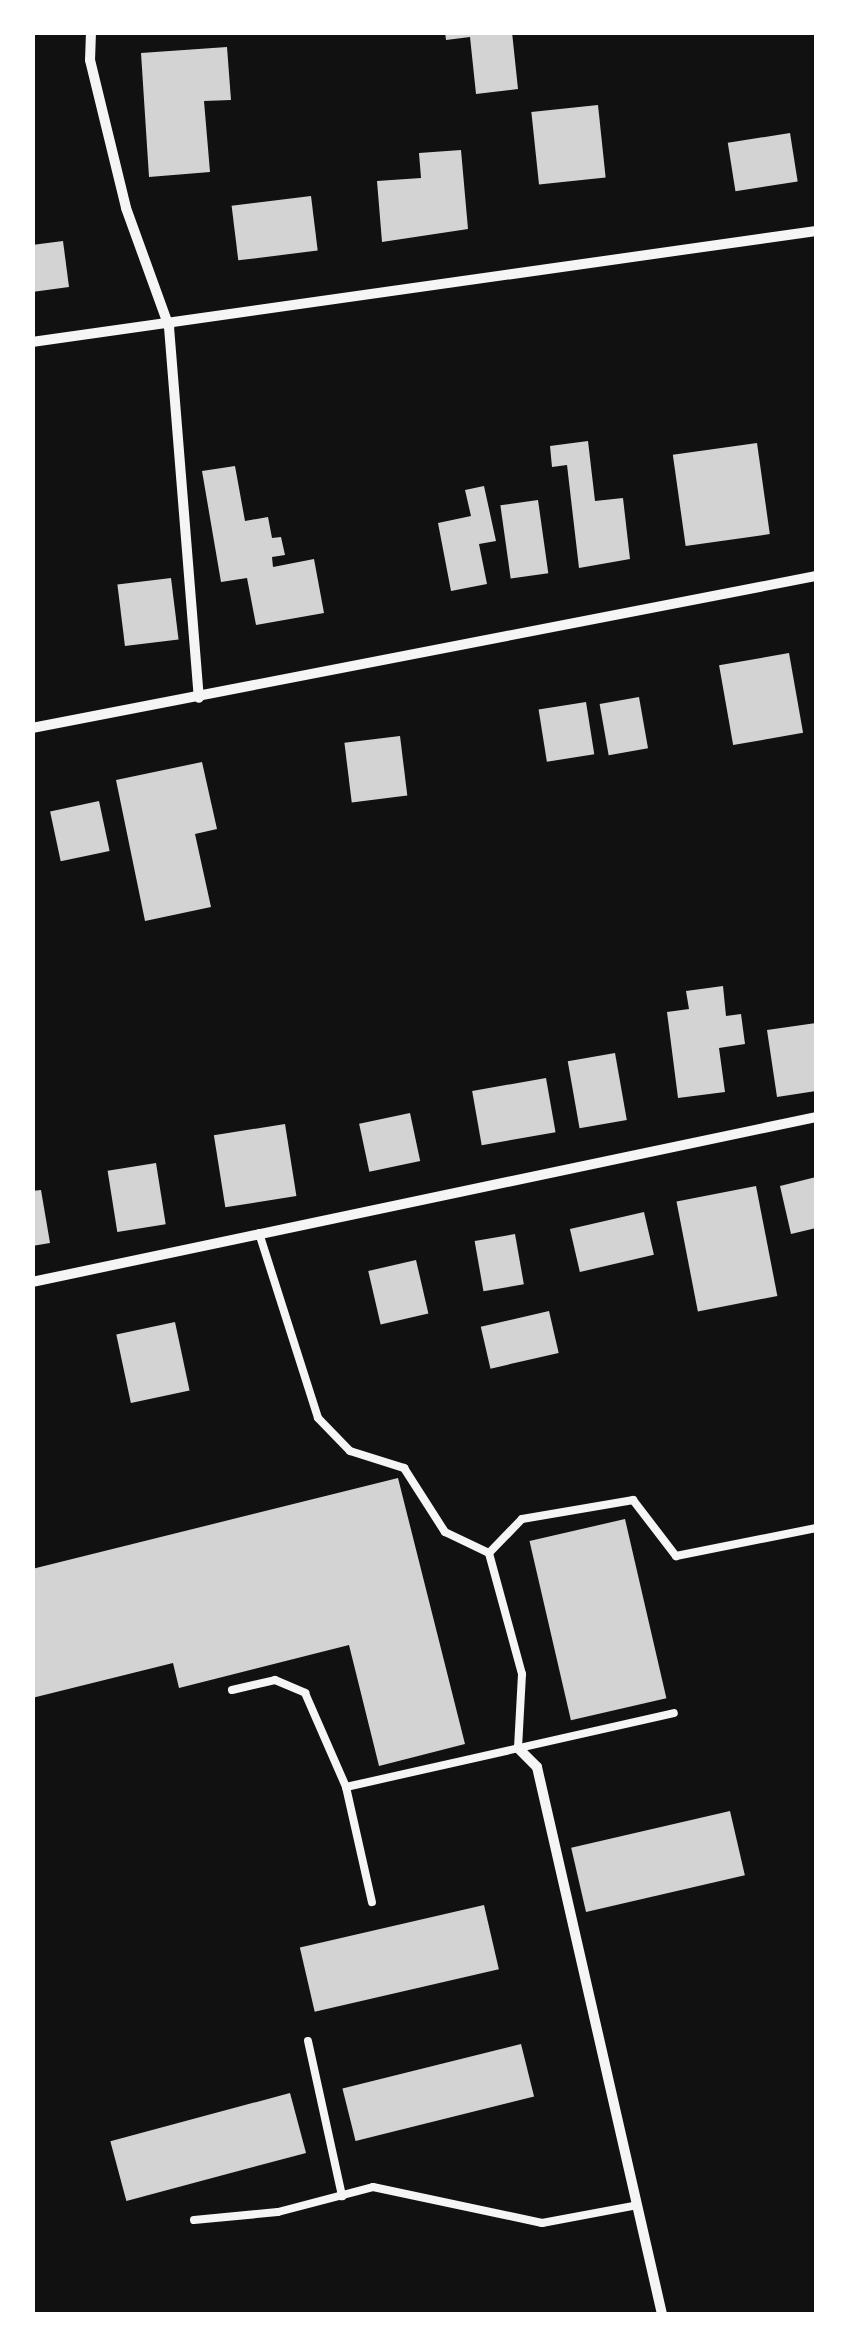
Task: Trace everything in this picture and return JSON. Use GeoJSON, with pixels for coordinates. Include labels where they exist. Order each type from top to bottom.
{"type":"FeatureCollection","features":[{"type":"Feature","properties":{"kind":"street"},"geometry":{"type":"LineString","coordinates":[[92,32],[90,60],[126,208],[169,327],[199,698]]}},
{"type":"Feature","properties":{"kind":"street"},"geometry":{"type":"LineString","coordinates":[[32,342],[169,327],[816,231]]}},
{"type":"Feature","properties":{"kind":"street"},"geometry":{"type":"LineString","coordinates":[[32,728],[816,576]]}},
{"type":"Feature","properties":{"kind":"street"},"geometry":{"type":"LineString","coordinates":[[32,1282],[816,1118]]}},
{"type":"Feature","properties":{"kind":"street"},"geometry":{"type":"LineString","coordinates":[[518,1748],[537,1768],[632,2206],[662,2314]]}},
{"type":"Feature","properties":{"kind":"lane"},"geometry":{"type":"LineString","coordinates":[[259,1233],[318,1418],[350,1451],[404,1468],[445,1532],[489,1552]]}},
{"type":"Feature","properties":{"kind":"lane"},"geometry":{"type":"LineString","coordinates":[[489,1552],[522,1519],[633,1500],[676,1556],[816,1528]]}},
{"type":"Feature","properties":{"kind":"lane"},"geometry":{"type":"LineString","coordinates":[[489,1552],[522,1674],[518,1748]]}},
{"type":"Feature","properties":{"kind":"lane"},"geometry":{"type":"LineString","coordinates":[[232,1690],[275,1680],[305,1692],[346,1787],[372,1902]]}},
{"type":"Feature","properties":{"kind":"lane"},"geometry":{"type":"LineString","coordinates":[[346,1787],[674,1713]]}},
{"type":"Feature","properties":{"kind":"lane"},"geometry":{"type":"LineString","coordinates":[[308,2041],[342,2196]]}},
{"type":"Feature","properties":{"kind":"lane"},"geometry":{"type":"LineString","coordinates":[[194,2220],[373,2188],[542,2223],[632,2206]]}},
{"type":"Feature","properties":{"kind":"building"},"geometry":{"type":"Polygon","coordinates":[[[445,32],[512,32],[518,89],[476,94],[470,37],[446,40],[445,32]]]}},
{"type":"Feature","properties":{"kind":"building"},"geometry":{"type":"Polygon","coordinates":[[[227,47],[231,100],[204,101],[210,172],[149,177],[141,53],[227,47]]]}},
{"type":"Feature","properties":{"kind":"building"},"geometry":{"type":"Polygon","coordinates":[[[598,105],[606,178],[539,185],[531,112],[598,105]]]}},
{"type":"Feature","properties":{"kind":"building"},"geometry":{"type":"Polygon","coordinates":[[[790,133],[798,181],[735,191],[728,143],[790,133]]]}},
{"type":"Feature","properties":{"kind":"building"},"geometry":{"type":"Polygon","coordinates":[[[461,150],[468,229],[382,242],[377,181],[421,178],[419,153],[461,150]]]}},
{"type":"Feature","properties":{"kind":"building"},"geometry":{"type":"Polygon","coordinates":[[[311,196],[318,251],[238,260],[232,206],[311,196]]]}},
{"type":"Feature","properties":{"kind":"building"},"geometry":{"type":"Polygon","coordinates":[[[63,241],[69,287],[32,292],[32,245],[63,241]]]}},
{"type":"Feature","properties":{"kind":"building"},"geometry":{"type":"Polygon","coordinates":[[[588,441],[595,501],[623,498],[630,559],[579,568],[567,465],[552,467],[550,446],[588,441]]]}},
{"type":"Feature","properties":{"kind":"building"},"geometry":{"type":"Polygon","coordinates":[[[757,443],[770,534],[686,546],[673,455],[757,443]]]}},
{"type":"Feature","properties":{"kind":"building"},"geometry":{"type":"Polygon","coordinates":[[[235,466],[245,521],[268,517],[272,538],[281,537],[285,555],[272,557],[273,567],[314,559],[324,613],[256,625],[247,578],[221,582],[202,471],[235,466]]]}},
{"type":"Feature","properties":{"kind":"building"},"geometry":{"type":"Polygon","coordinates":[[[484,486],[496,541],[479,544],[487,584],[451,591],[438,523],[471,516],[465,490],[484,486]]]}},
{"type":"Feature","properties":{"kind":"building"},"geometry":{"type":"Polygon","coordinates":[[[538,500],[548,573],[511,579],[500,505],[538,500]]]}},
{"type":"Feature","properties":{"kind":"building"},"geometry":{"type":"Polygon","coordinates":[[[171,578],[179,640],[125,646],[117,585],[171,578]]]}},
{"type":"Feature","properties":{"kind":"building"},"geometry":{"type":"Polygon","coordinates":[[[789,653],[803,733],[733,745],[719,665],[789,653]]]}},
{"type":"Feature","properties":{"kind":"building"},"geometry":{"type":"Polygon","coordinates":[[[639,697],[648,748],[609,755],[600,704],[639,697]]]}},
{"type":"Feature","properties":{"kind":"building"},"geometry":{"type":"Polygon","coordinates":[[[586,702],[594,754],[547,762],[539,710],[586,702]]]}},
{"type":"Feature","properties":{"kind":"building"},"geometry":{"type":"Polygon","coordinates":[[[400,736],[407,796],[352,802],[344,743],[400,736]]]}},
{"type":"Feature","properties":{"kind":"building"},"geometry":{"type":"Polygon","coordinates":[[[202,762],[217,829],[195,834],[211,907],[145,921],[116,780],[202,762]]]}},
{"type":"Feature","properties":{"kind":"building"},"geometry":{"type":"Polygon","coordinates":[[[99,801],[110,851],[61,861],[50,811],[99,801]]]}},
{"type":"Feature","properties":{"kind":"building"},"geometry":{"type":"Polygon","coordinates":[[[723,986],[726,1016],[741,1014],[745,1044],[719,1048],[725,1092],[678,1098],[667,1012],[689,1009],[686,991],[723,986]]]}},
{"type":"Feature","properties":{"kind":"building"},"geometry":{"type":"Polygon","coordinates":[[[816,1023],[816,1091],[777,1097],[767,1030],[816,1023]]]}},
{"type":"Feature","properties":{"kind":"building"},"geometry":{"type":"Polygon","coordinates":[[[615,1053],[627,1120],[580,1128],[568,1061],[615,1053]]]}},
{"type":"Feature","properties":{"kind":"building"},"geometry":{"type":"Polygon","coordinates":[[[546,1078],[556,1132],[482,1145],[472,1091],[546,1078]]]}},
{"type":"Feature","properties":{"kind":"building"},"geometry":{"type":"Polygon","coordinates":[[[410,1113],[420,1161],[369,1172],[359,1124],[410,1113]]]}},
{"type":"Feature","properties":{"kind":"building"},"geometry":{"type":"Polygon","coordinates":[[[285,1124],[296,1196],[225,1207],[214,1135],[285,1124]]]}},
{"type":"Feature","properties":{"kind":"building"},"geometry":{"type":"Polygon","coordinates":[[[156,1163],[166,1224],[117,1232],[108,1171],[156,1163]]]}},
{"type":"Feature","properties":{"kind":"building"},"geometry":{"type":"Polygon","coordinates":[[[816,1177],[816,1228],[791,1234],[780,1186],[816,1177]]]}},
{"type":"Feature","properties":{"kind":"building"},"geometry":{"type":"Polygon","coordinates":[[[756,1186],[777,1296],[698,1311],[676,1201],[756,1186]]]}},
{"type":"Feature","properties":{"kind":"building"},"geometry":{"type":"Polygon","coordinates":[[[41,1190],[50,1243],[32,1246],[32,1191],[41,1190]]]}},
{"type":"Feature","properties":{"kind":"building"},"geometry":{"type":"Polygon","coordinates":[[[644,1212],[654,1255],[580,1272],[570,1229],[644,1212]]]}},
{"type":"Feature","properties":{"kind":"building"},"geometry":{"type":"Polygon","coordinates":[[[515,1234],[524,1284],[483,1291],[475,1241],[515,1234]]]}},
{"type":"Feature","properties":{"kind":"building"},"geometry":{"type":"Polygon","coordinates":[[[416,1260],[428,1314],[381,1325],[368,1271],[416,1260]]]}},
{"type":"Feature","properties":{"kind":"building"},"geometry":{"type":"Polygon","coordinates":[[[549,1311],[559,1353],[490,1369],[481,1327],[549,1311]]]}},
{"type":"Feature","properties":{"kind":"building"},"geometry":{"type":"Polygon","coordinates":[[[175,1322],[190,1390],[131,1403],[116,1334],[175,1322]]]}},
{"type":"Feature","properties":{"kind":"building"},"geometry":{"type":"Polygon","coordinates":[[[398,1478],[465,1744],[379,1766],[349,1645],[179,1688],[173,1663],[32,1698],[32,1569],[398,1478]]]}},
{"type":"Feature","properties":{"kind":"building"},"geometry":{"type":"Polygon","coordinates":[[[625,1519],[666,1698],[571,1720],[530,1541],[625,1519]]]}},
{"type":"Feature","properties":{"kind":"building"},"geometry":{"type":"Polygon","coordinates":[[[730,1811],[745,1875],[586,1912],[571,1848],[730,1811]]]}},
{"type":"Feature","properties":{"kind":"building"},"geometry":{"type":"Polygon","coordinates":[[[484,1905],[499,1969],[315,2012],[300,1948],[484,1905]]]}},
{"type":"Feature","properties":{"kind":"building"},"geometry":{"type":"Polygon","coordinates":[[[521,2044],[534,2096],[356,2141],[342,2089],[521,2044]]]}},
{"type":"Feature","properties":{"kind":"building"},"geometry":{"type":"Polygon","coordinates":[[[290,2093],[306,2153],[126,2201],[110,2141],[290,2093]]]}}]}
